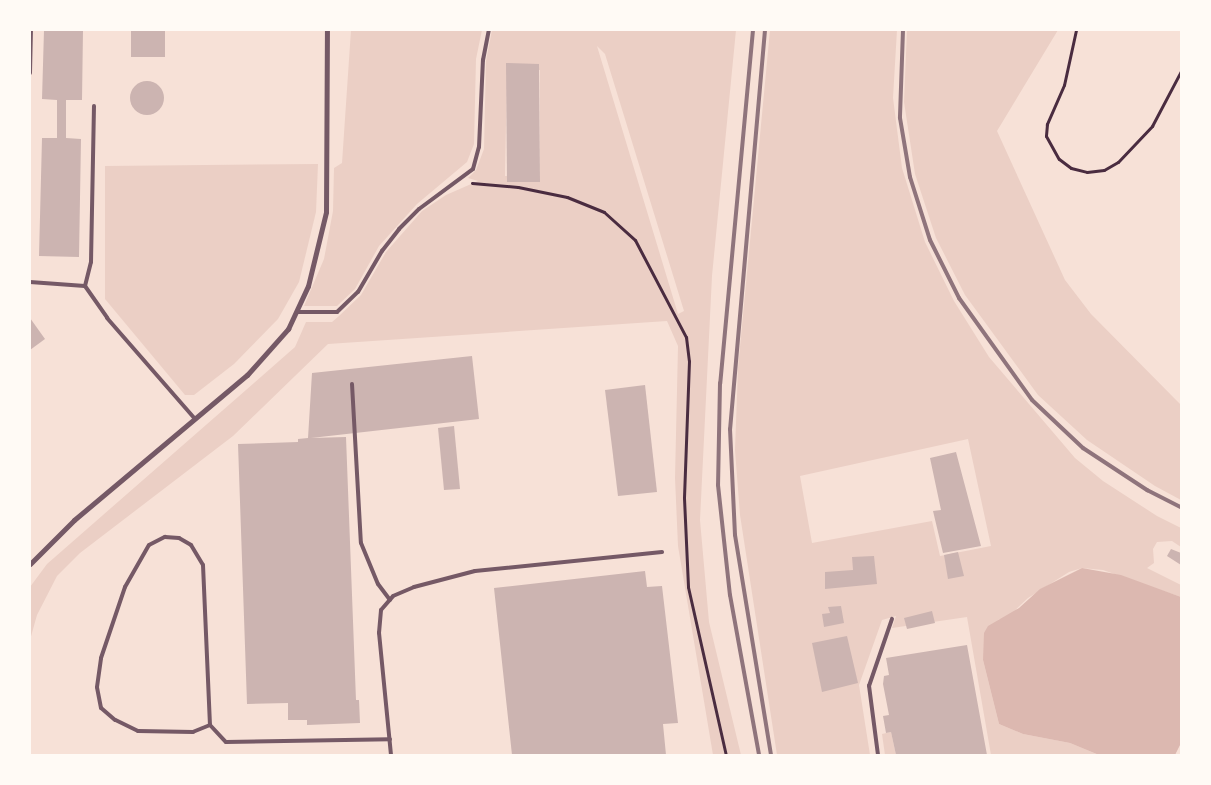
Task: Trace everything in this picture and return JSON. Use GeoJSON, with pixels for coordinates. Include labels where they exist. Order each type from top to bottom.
{"type":"FeatureCollection","features":[{"type":"Feature","properties":{"kind":"street"},"geometry":{"type":"LineString","coordinates":[[30,564],[74,520],[262,361],[288,329],[297,312],[316,258],[326,212],[327,30]]}},
{"type":"Feature","properties":{"kind":"lane"},"geometry":{"type":"LineString","coordinates":[[30,73],[31,30]]}},
{"type":"Feature","properties":{"kind":"lane"},"geometry":{"type":"LineString","coordinates":[[297,312],[337,312],[358,292],[382,250],[399,229],[419,209],[473,169],[479,147],[483,60],[489,30]]}},
{"type":"Feature","properties":{"kind":"lane"},"geometry":{"type":"LineString","coordinates":[[84,286],[91,262],[94,106]]}},
{"type":"Feature","properties":{"kind":"lane"},"geometry":{"type":"LineString","coordinates":[[30,282],[84,286]]}},
{"type":"Feature","properties":{"kind":"lane"},"geometry":{"type":"LineString","coordinates":[[84,286],[107,318],[195,419]]}},
{"type":"Feature","properties":{"kind":"lane"},"geometry":{"type":"LineString","coordinates":[[352,384],[361,543],[378,584],[390,600]]}},
{"type":"Feature","properties":{"kind":"lane"},"geometry":{"type":"LineString","coordinates":[[210,725],[193,732],[138,731],[115,720],[101,708],[97,687],[101,658],[122,596],[149,545],[165,537],[180,538],[191,544],[203,565],[210,725],[226,742],[390,739]]}},
{"type":"Feature","properties":{"kind":"lane"},"geometry":{"type":"LineString","coordinates":[[391,755],[379,633],[381,610],[390,600],[414,586],[475,571],[662,552]]}},
{"type":"Feature","properties":{"kind":"lane"},"geometry":{"type":"LineString","coordinates":[[878,755],[869,686],[892,619]]}},
{"type":"Feature","properties":{"kind":"path"},"geometry":{"type":"LineString","coordinates":[[1076,30],[1064,85],[1047,124],[1046,136],[1059,159],[1071,168],[1087,172],[1104,170],[1118,162],[1152,126],[1181,71]]}},
{"type":"Feature","properties":{"kind":"path"},"geometry":{"type":"LineString","coordinates":[[457,182],[518,187],[567,197],[604,212],[635,240],[686,337],[689,362],[684,498],[688,588],[726,755]]}},
{"type":"Feature","properties":{"kind":"shaded area"},"geometry":{"type":"Polygon","coordinates":[[[351,30],[482,30],[476,59],[474,144],[467,162],[417,204],[379,246],[355,289],[337,306],[304,306],[324,259],[333,211],[334,168],[342,163],[351,30]]]}},
{"type":"Feature","properties":{"kind":"shaded area"},"geometry":{"type":"Polygon","coordinates":[[[492,30],[736,30],[712,276],[700,520],[709,622],[741,755],[713,755],[678,546],[675,478],[678,346],[667,321],[328,344],[233,436],[80,553],[57,576],[37,615],[30,640],[30,587],[47,564],[295,347],[306,322],[332,322],[339,316],[361,295],[386,252],[422,211],[446,195],[478,181],[468,178],[476,170],[484,149],[486,61],[492,30]],[[597,46],[678,314],[684,311],[605,54],[597,46]],[[507,70],[505,176],[540,176],[540,70],[507,70]]]}},
{"type":"Feature","properties":{"kind":"shaded area"},"geometry":{"type":"Polygon","coordinates":[[[770,30],[897,30],[893,98],[902,168],[925,242],[954,301],[989,357],[1075,458],[1103,481],[1157,516],[1181,528],[1181,547],[1172,541],[1157,542],[1153,549],[1154,563],[1147,568],[1181,585],[1181,597],[1103,570],[1082,568],[1069,572],[1028,598],[1009,616],[998,620],[983,660],[999,724],[1023,734],[1070,743],[1099,755],[991,755],[967,617],[892,628],[896,616],[882,620],[859,685],[870,755],[777,755],[740,515],[735,450],[738,368],[770,30]],[[968,439],[800,476],[812,543],[932,521],[940,556],[991,546],[968,439]]]}},
{"type":"Feature","properties":{"kind":"shaded area"},"geometry":{"type":"Polygon","coordinates":[[[907,30],[1058,30],[997,131],[1065,280],[1091,314],[1181,405],[1181,500],[1155,486],[1087,440],[1038,395],[965,295],[936,238],[915,174],[904,102],[907,30]]]}},
{"type":"Feature","properties":{"kind":"shaded area"},"geometry":{"type":"Polygon","coordinates":[[[318,164],[316,212],[299,282],[278,319],[234,364],[194,395],[185,395],[105,299],[105,166],[318,164]]]}},
{"type":"Feature","properties":{"kind":"shaded area"},"geometry":{"type":"Polygon","coordinates":[[[1082,568],[1121,575],[1181,597],[1181,743],[1175,755],[1099,755],[1070,743],[1023,734],[999,724],[983,660],[984,633],[988,626],[1019,608],[1040,589],[1082,568]]]}},
{"type":"Feature","properties":{"kind":"shaded area"},"geometry":{"type":"Polygon","coordinates":[[[891,732],[896,755],[885,755],[882,734],[891,732]]]}},
{"type":"Feature","properties":{"kind":"building"},"geometry":{"type":"Polygon","coordinates":[[[44,30],[83,30],[82,100],[66,100],[66,138],[81,139],[79,257],[39,256],[42,138],[57,138],[57,100],[42,99],[44,30]]]}},
{"type":"Feature","properties":{"kind":"building"},"geometry":{"type":"Polygon","coordinates":[[[131,31],[165,31],[165,57],[131,57],[131,31]]]}},
{"type":"Feature","properties":{"kind":"building"},"geometry":{"type":"Polygon","coordinates":[[[506,63],[539,64],[540,182],[507,182],[506,63]]]}},
{"type":"Feature","properties":{"kind":"building"},"geometry":{"type":"Polygon","coordinates":[[[147,81],[154,82],[159,86],[163,91],[163,105],[159,110],[154,114],[147,115],[140,114],[135,110],[131,105],[130,98],[131,91],[135,86],[140,82],[147,81]]]}},
{"type":"Feature","properties":{"kind":"building"},"geometry":{"type":"Polygon","coordinates":[[[30,318],[45,339],[30,350],[30,318]]]}},
{"type":"Feature","properties":{"kind":"building"},"geometry":{"type":"Polygon","coordinates":[[[472,356],[479,419],[311,438],[346,437],[356,700],[359,700],[360,723],[307,725],[307,720],[288,720],[288,703],[247,704],[238,444],[298,442],[298,439],[308,438],[312,373],[472,356]]]}},
{"type":"Feature","properties":{"kind":"building"},"geometry":{"type":"Polygon","coordinates":[[[645,385],[657,492],[618,496],[605,390],[645,385]]]}},
{"type":"Feature","properties":{"kind":"building"},"geometry":{"type":"Polygon","coordinates":[[[454,426],[460,489],[444,490],[438,428],[454,426]]]}},
{"type":"Feature","properties":{"kind":"building"},"geometry":{"type":"Polygon","coordinates":[[[956,452],[981,546],[943,553],[933,511],[941,510],[930,458],[956,452]]]}},
{"type":"Feature","properties":{"kind":"building"},"geometry":{"type":"Polygon","coordinates":[[[1171,549],[1181,553],[1181,565],[1167,556],[1171,549]]]}},
{"type":"Feature","properties":{"kind":"building"},"geometry":{"type":"Polygon","coordinates":[[[958,552],[964,576],[948,579],[944,555],[958,552]]]}},
{"type":"Feature","properties":{"kind":"building"},"geometry":{"type":"Polygon","coordinates":[[[874,556],[877,584],[825,589],[825,572],[853,570],[852,557],[874,556]]]}},
{"type":"Feature","properties":{"kind":"building"},"geometry":{"type":"Polygon","coordinates":[[[645,571],[647,587],[662,586],[678,723],[663,724],[666,755],[512,755],[494,588],[645,571]]]}},
{"type":"Feature","properties":{"kind":"building"},"geometry":{"type":"Polygon","coordinates":[[[841,606],[844,623],[824,627],[822,614],[830,613],[828,607],[841,606]]]}},
{"type":"Feature","properties":{"kind":"building"},"geometry":{"type":"Polygon","coordinates":[[[932,611],[935,623],[907,629],[904,618],[932,611]]]}},
{"type":"Feature","properties":{"kind":"building"},"geometry":{"type":"Polygon","coordinates":[[[847,636],[858,683],[822,692],[812,643],[847,636]]]}},
{"type":"Feature","properties":{"kind":"building"},"geometry":{"type":"Polygon","coordinates":[[[967,645],[987,755],[896,755],[891,732],[886,733],[883,716],[889,715],[883,684],[884,676],[889,675],[886,658],[967,645]]]}},
{"type":"Feature","properties":{"kind":"railway"},"geometry":{"type":"LineString","coordinates":[[753,30],[720,383],[718,485],[730,595],[759,755]]}},
{"type":"Feature","properties":{"kind":"railway"},"geometry":{"type":"LineString","coordinates":[[765,30],[730,429],[735,535],[771,755]]}},
{"type":"Feature","properties":{"kind":"railway"},"geometry":{"type":"LineString","coordinates":[[903,30],[900,118],[910,177],[930,240],[959,298],[1032,400],[1083,448],[1147,490],[1181,507]]}}]}
